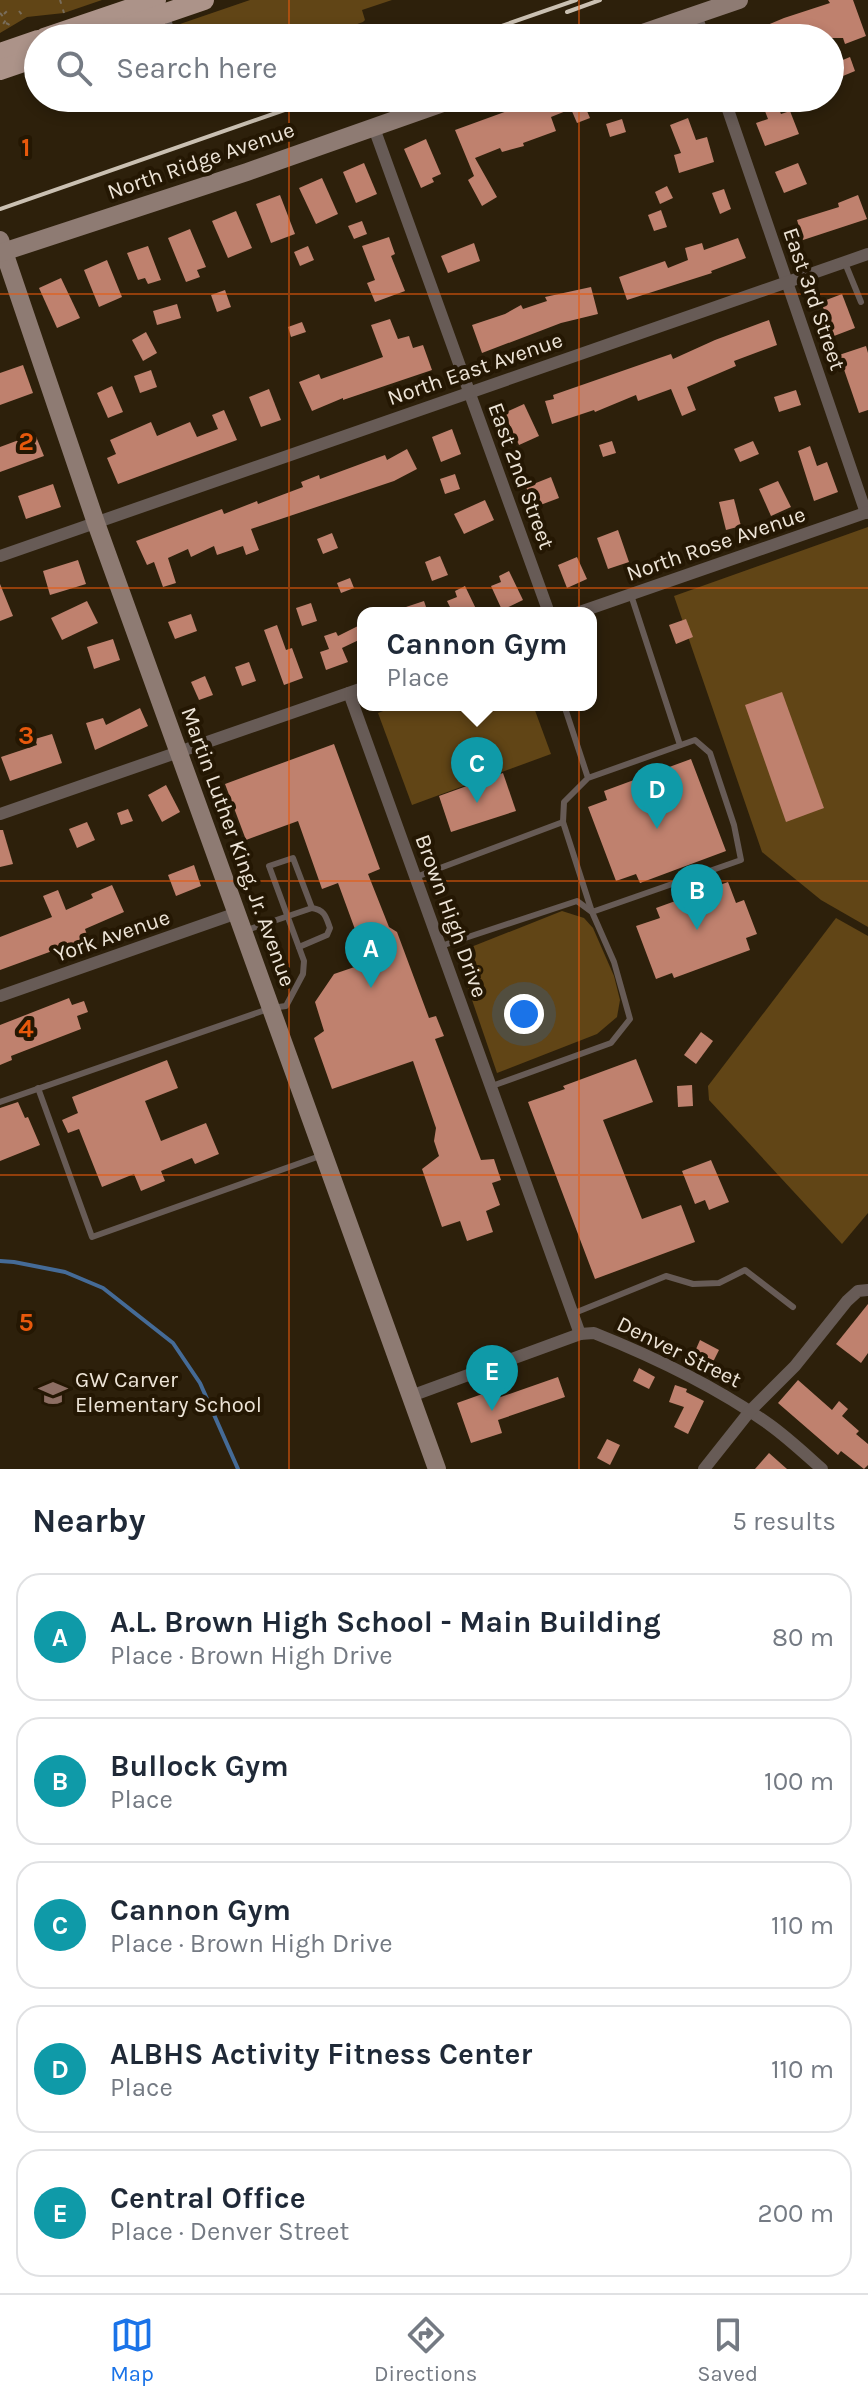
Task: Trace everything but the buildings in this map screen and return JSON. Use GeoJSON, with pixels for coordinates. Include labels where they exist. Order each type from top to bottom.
{"type":"FeatureCollection","features":[{"type":"Feature","properties":{"kind":"main road"},"geometry":{"type":"LineString","coordinates":[[92,24],[161,4],[204,0]]}},
{"type":"Feature","properties":{"kind":"main road"},"geometry":{"type":"LineString","coordinates":[[669,24],[739,0]]}},
{"type":"Feature","properties":{"kind":"main road"},"geometry":{"type":"LineString","coordinates":[[121,24],[161,4]]}},
{"type":"Feature","properties":{"kind":"main road"},"geometry":{"type":"LineString","coordinates":[[0,53],[24,45]]}},
{"type":"Feature","properties":{"kind":"main road"},"geometry":{"type":"LineString","coordinates":[[0,70],[24,62]]}},
{"type":"Feature","properties":{"kind":"main road","name":"North Ridge Avenue"},"geometry":{"type":"LineString","coordinates":[[2,248],[418,112]]}},
{"type":"Feature","properties":{"kind":"main road","name":"Martin Luther King, Jr. Avenue"},"geometry":{"type":"LineString","coordinates":[[2,248],[96,523],[437,1469]]}},
{"type":"Feature","properties":{"kind":"street"},"geometry":{"type":"LineString","coordinates":[[696,15],[699,24]]}},
{"type":"Feature","properties":{"kind":"street","name":"East 3rd Street"},"geometry":{"type":"LineString","coordinates":[[729,112],[867,513]]}},
{"type":"Feature","properties":{"kind":"street","name":"East 2nd Street"},"geometry":{"type":"LineString","coordinates":[[374,128],[547,607]]}},
{"type":"Feature","properties":{"kind":"street","name":"North East Avenue"},"geometry":{"type":"LineString","coordinates":[[0,556],[868,254]]}},
{"type":"Feature","properties":{"kind":"street","name":"North Rose Avenue"},"geometry":{"type":"LineString","coordinates":[[595,607],[867,513]]}},
{"type":"Feature","properties":{"kind":"street"},"geometry":{"type":"LineString","coordinates":[[0,814],[357,690]]}},
{"type":"Feature","properties":{"kind":"street","name":"Brown High Drive"},"geometry":{"type":"LineString","coordinates":[[349,693],[580,1334]]}},
{"type":"Feature","properties":{"kind":"street","name":"York Avenue"},"geometry":{"type":"LineString","coordinates":[[0,996],[240,922]]}},
{"type":"Feature","properties":{"kind":"street"},"geometry":{"type":"LineString","coordinates":[[704,1469],[750,1411],[795,1366],[847,1301],[858,1291],[868,1290]]}},
{"type":"Feature","properties":{"kind":"street","name":"Denver Street"},"geometry":{"type":"LineString","coordinates":[[411,1396],[580,1334],[594,1333],[713,1389],[750,1411],[822,1469]]}},
{"type":"Feature","properties":{"kind":"lane"},"geometry":{"type":"LineString","coordinates":[[161,4],[169,24]]}},
{"type":"Feature","properties":{"kind":"lane"},"geometry":{"type":"LineString","coordinates":[[845,263],[861,302]]}},
{"type":"Feature","properties":{"kind":"lane"},"geometry":{"type":"LineString","coordinates":[[631,595],[680,745]]}},
{"type":"Feature","properties":{"kind":"lane"},"geometry":{"type":"LineString","coordinates":[[566,711],[588,778]]}},
{"type":"Feature","properties":{"kind":"lane"},"geometry":{"type":"LineString","coordinates":[[490,1087],[611,1043],[630,1019],[614,962],[592,912],[563,822],[564,802],[588,778],[695,740],[710,753],[734,825],[741,860],[592,912]]}},
{"type":"Feature","properties":{"kind":"lane"},"geometry":{"type":"LineString","coordinates":[[416,877],[563,822]]}},
{"type":"Feature","properties":{"kind":"lane"},"geometry":{"type":"LineString","coordinates":[[0,1102],[271,1008],[286,1006],[303,974],[304,961],[269,866],[293,858],[312,908]]}},
{"type":"Feature","properties":{"kind":"lane"},"geometry":{"type":"LineString","coordinates":[[441,946],[577,901],[592,912]]}},
{"type":"Feature","properties":{"kind":"lane"},"geometry":{"type":"LineString","coordinates":[[240,922],[287,916],[312,908],[325,914],[330,928],[322,938],[299,947]]}},
{"type":"Feature","properties":{"kind":"lane"},"geometry":{"type":"LineString","coordinates":[[38,1088],[92,1237],[324,1155]]}},
{"type":"Feature","properties":{"kind":"lane"},"geometry":{"type":"LineString","coordinates":[[572,1314],[666,1276],[693,1284],[719,1283],[745,1270],[793,1307]]}},
{"type":"Feature","properties":{"kind":"path"},"geometry":{"type":"LineString","coordinates":[[60,0],[65,15]]}},
{"type":"Feature","properties":{"kind":"path"},"geometry":{"type":"LineString","coordinates":[[10,8],[2,14],[5,23],[14,27]]}},
{"type":"Feature","properties":{"kind":"path"},"geometry":{"type":"LineString","coordinates":[[19,11],[25,19]]}},
{"type":"Feature","properties":{"kind":"path"},"geometry":{"type":"LineString","coordinates":[[0,28],[5,23]]}},
{"type":"Feature","properties":{"kind":"shaded area"},"geometry":{"type":"Polygon","coordinates":[[[0,0],[102,0],[64,13],[27,17],[0,33],[0,0]]]}},
{"type":"Feature","properties":{"kind":"shaded area"},"geometry":{"type":"Polygon","coordinates":[[[250,0],[392,0],[362,10],[365,20],[357,24],[180,24],[250,0]]]}},
{"type":"Feature","properties":{"kind":"shaded area"},"geometry":{"type":"Polygon","coordinates":[[[868,527],[868,927],[821,900],[762,852],[674,596],[868,527]]]}},
{"type":"Feature","properties":{"kind":"shaded area"},"geometry":{"type":"Polygon","coordinates":[[[535,711],[551,754],[412,805],[378,713],[535,711]]]}},
{"type":"Feature","properties":{"kind":"shaded area"},"geometry":{"type":"Polygon","coordinates":[[[562,911],[584,918],[593,928],[614,976],[620,1000],[617,1017],[597,1034],[497,1073],[456,953],[562,911]]]}},
{"type":"Feature","properties":{"kind":"shaded area"},"geometry":{"type":"Polygon","coordinates":[[[836,918],[868,936],[868,1213],[842,1244],[709,1100],[708,1086],[836,918]]]}},
{"type":"Feature","properties":{"kind":"waterway"},"geometry":{"type":"LineString","coordinates":[[0,1261],[65,1272],[103,1288],[173,1343],[200,1383],[238,1469]]}},
{"type":"Feature","properties":{"kind":"railway"},"geometry":{"type":"LineString","coordinates":[[507,24],[576,0]]}},
{"type":"Feature","properties":{"kind":"railway"},"geometry":{"type":"LineString","coordinates":[[567,12],[600,0]]}},
{"type":"Feature","properties":{"kind":"railway"},"geometry":{"type":"LineString","coordinates":[[0,209],[279,112]]}},
{"type":"Feature","properties":{"kind":"place","name":"Cannon Gym"},"geometry":{"type":"Point","coordinates":[477,803]}},
{"type":"Feature","properties":{"kind":"place","name":"ALBHS Activity Fitness Center"},"geometry":{"type":"Point","coordinates":[657,829]}},
{"type":"Feature","properties":{"kind":"place","name":"Bullock Gym"},"geometry":{"type":"Point","coordinates":[697,930]}},
{"type":"Feature","properties":{"kind":"place","name":"A.L. Brown High School - Main Building"},"geometry":{"type":"Point","coordinates":[371,988]}},
{"type":"Feature","properties":{"kind":"place","name":"GW Carver Elementary School"},"geometry":{"type":"Point","coordinates":[53,1393]}},
{"type":"Feature","properties":{"kind":"place","name":"Central Office"},"geometry":{"type":"Point","coordinates":[492,1411]}}]}
